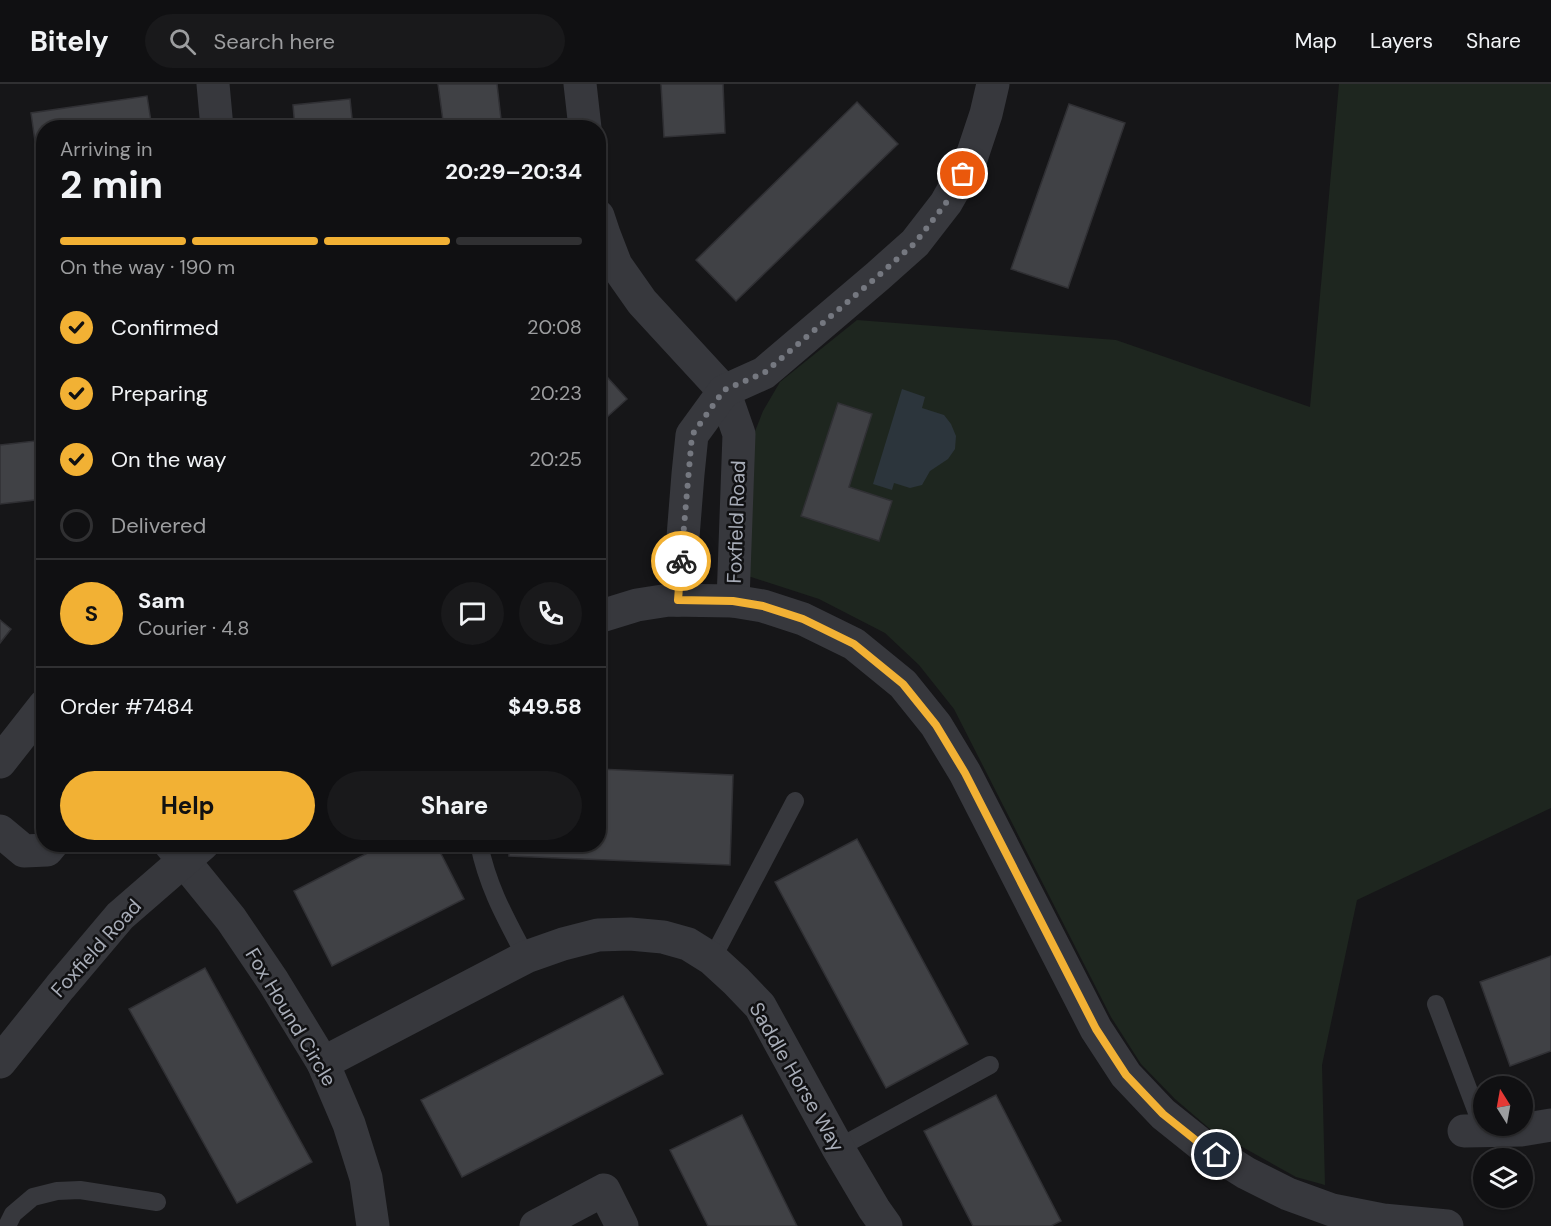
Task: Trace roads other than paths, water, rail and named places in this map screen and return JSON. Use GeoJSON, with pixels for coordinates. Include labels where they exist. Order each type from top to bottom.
{"type":"FeatureCollection","features":[{"type":"Feature","properties":{"kind":"street"},"geometry":{"type":"LineString","coordinates":[[213,84],[216,120]]}},
{"type":"Feature","properties":{"kind":"street"},"geometry":{"type":"LineString","coordinates":[[580,84],[584,120]]}},
{"type":"Feature","properties":{"kind":"street"},"geometry":{"type":"LineString","coordinates":[[678,600],[692,435],[724,390],[764,373],[915,243],[946,203],[971,159],[993,84]]}},
{"type":"Feature","properties":{"kind":"street"},"geometry":{"type":"LineString","coordinates":[[606,239],[616,265],[642,303],[724,390]]}},
{"type":"Feature","properties":{"kind":"street","name":"Foxfield Road"},"geometry":{"type":"LineString","coordinates":[[606,615],[637,605],[678,600],[733,601],[739,434],[724,390]]}},
{"type":"Feature","properties":{"kind":"street"},"geometry":{"type":"LineString","coordinates":[[733,601],[763,606],[803,619],[854,644],[903,684],[936,725],[965,773],[1096,1029],[1126,1075],[1163,1114],[1211,1151],[1246,1173],[1288,1194],[1332,1210],[1383,1220],[1447,1226]]}},
{"type":"Feature","properties":{"kind":"street"},"geometry":{"type":"LineString","coordinates":[[0,762],[36,716]]}},
{"type":"Feature","properties":{"kind":"street"},"geometry":{"type":"LineString","coordinates":[[0,831],[24,852],[36,851]]}},
{"type":"Feature","properties":{"kind":"street","name":"Foxfield Road"},"geometry":{"type":"LineString","coordinates":[[0,1062],[120,916],[183,852]]}},
{"type":"Feature","properties":{"kind":"street","name":"Fox Hound Circle"},"geometry":{"type":"LineString","coordinates":[[186,852],[273,981],[323,1063],[353,1135],[366,1178],[373,1226]]}},
{"type":"Feature","properties":{"kind":"street","name":"Saddle Horse Way"},"geometry":{"type":"LineString","coordinates":[[323,1063],[526,957],[563,944],[598,935],[630,934],[663,937],[688,944],[712,959],[760,1006],[838,1148],[886,1226]]}},
{"type":"Feature","properties":{"kind":"street"},"geometry":{"type":"LineString","coordinates":[[1533,1128],[1551,1125]]}},
{"type":"Feature","properties":{"kind":"street"},"geometry":{"type":"LineString","coordinates":[[536,1226],[604,1190],[622,1226]]}},
{"type":"Feature","properties":{"kind":"lane"},"geometry":{"type":"LineString","coordinates":[[712,959],[795,801]]}},
{"type":"Feature","properties":{"kind":"lane"},"geometry":{"type":"LineString","coordinates":[[481,852],[495,898],[526,957]]}},
{"type":"Feature","properties":{"kind":"lane"},"geometry":{"type":"LineString","coordinates":[[1436,1004],[1473,1128]]}},
{"type":"Feature","properties":{"kind":"lane"},"geometry":{"type":"LineString","coordinates":[[838,1148],[990,1065]]}},
{"type":"Feature","properties":{"kind":"lane"},"geometry":{"type":"LineString","coordinates":[[7,1226],[13,1214],[33,1197],[57,1191],[80,1190],[157,1202]]}}]}
